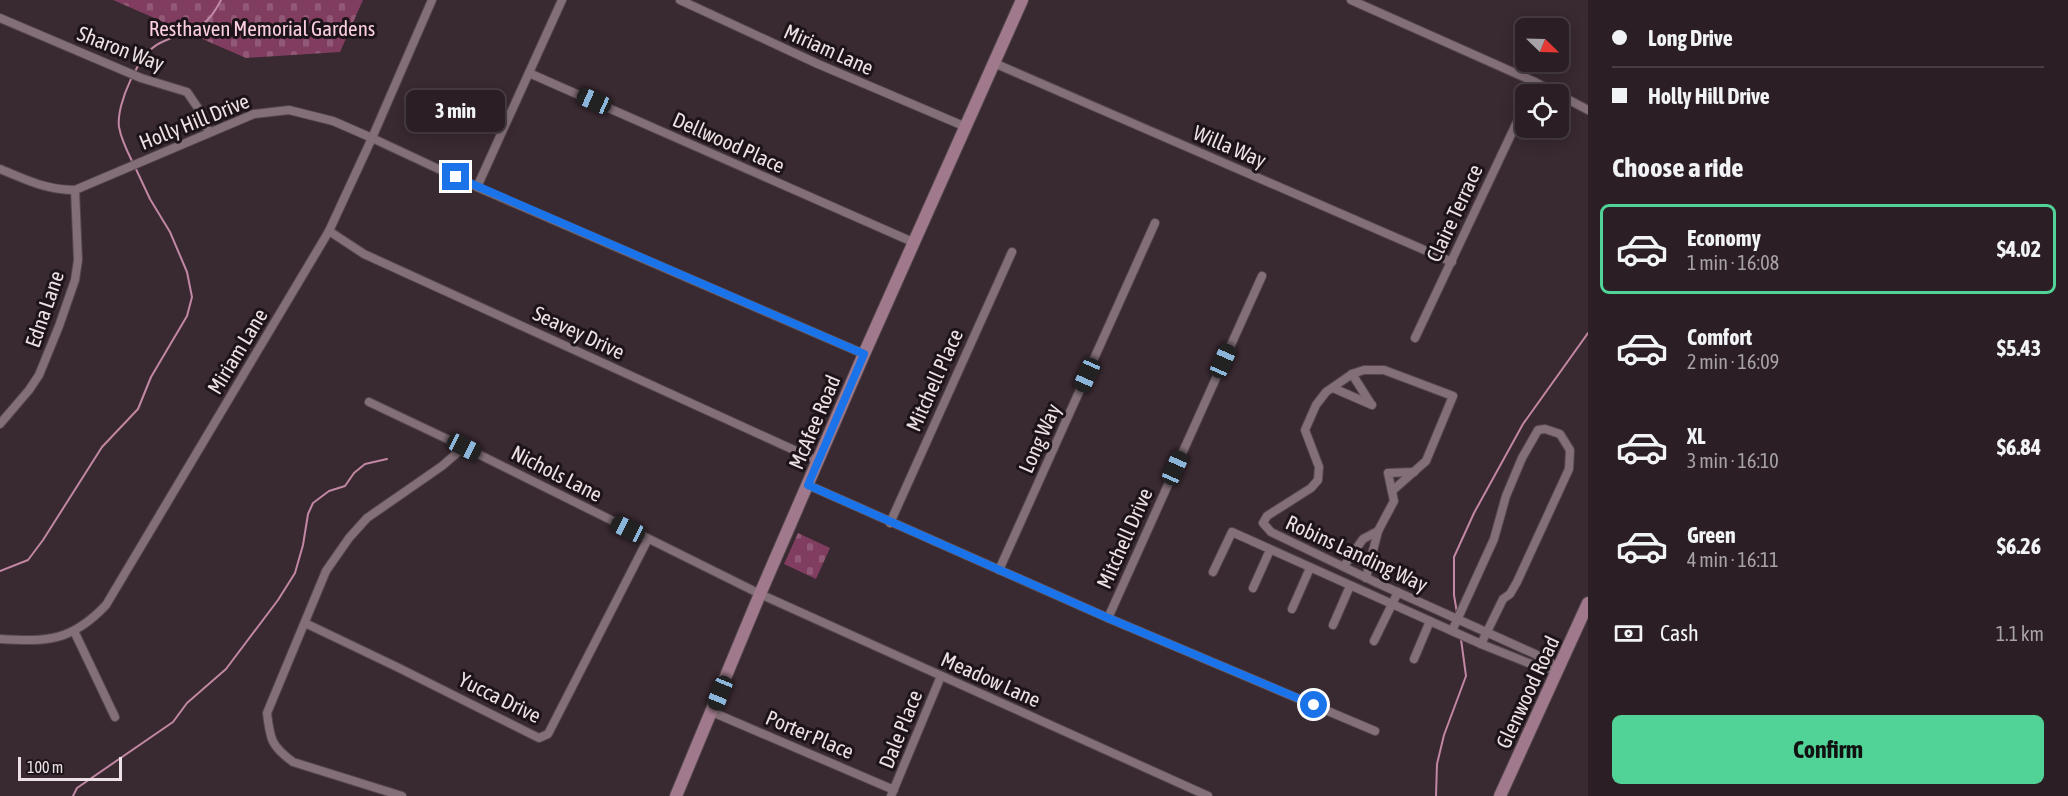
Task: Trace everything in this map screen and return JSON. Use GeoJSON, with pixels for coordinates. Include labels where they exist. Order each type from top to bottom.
{"type":"FeatureCollection","features":[{"type":"Feature","properties":{"kind":"street","name":"Miriam Lane"},"geometry":{"type":"LineString","coordinates":[[0,639],[40,641],[74,631],[92,620],[106,605],[329,231],[432,0]]}},
{"type":"Feature","properties":{"kind":"street"},"geometry":{"type":"LineString","coordinates":[[477,187],[562,0]]}},
{"type":"Feature","properties":{"kind":"street","name":"Miriam Lane"},"geometry":{"type":"LineString","coordinates":[[680,0],[818,64],[966,128]]}},
{"type":"Feature","properties":{"kind":"street","name":"McAfee Road"},"geometry":{"type":"LineString","coordinates":[[676,796],[864,354],[1022,0]]}},
{"type":"Feature","properties":{"kind":"street"},"geometry":{"type":"LineString","coordinates":[[1351,0],[1535,82],[1588,110]]}},
{"type":"Feature","properties":{"kind":"street","name":"Sharon Way"},"geometry":{"type":"LineString","coordinates":[[0,18],[141,78],[187,92],[200,111],[209,132]]}},
{"type":"Feature","properties":{"kind":"street","name":"Willa Way"},"geometry":{"type":"LineString","coordinates":[[994,63],[1452,262]]}},
{"type":"Feature","properties":{"kind":"street","name":"Dellwood Place"},"geometry":{"type":"LineString","coordinates":[[529,73],[915,243]]}},
{"type":"Feature","properties":{"kind":"street","name":"Holly Hill Drive"},"geometry":{"type":"LineString","coordinates":[[0,169],[54,190],[75,190],[254,114],[289,110],[333,121],[477,187],[864,354]]}},
{"type":"Feature","properties":{"kind":"street","name":"Claire Terrace"},"geometry":{"type":"LineString","coordinates":[[1415,338],[1515,127]]}},
{"type":"Feature","properties":{"kind":"street","name":"Edna Lane"},"geometry":{"type":"LineString","coordinates":[[0,424],[39,375],[75,280],[78,260],[75,190]]}},
{"type":"Feature","properties":{"kind":"street","name":"Long Way"},"geometry":{"type":"LineString","coordinates":[[999,570],[1155,223]]}},
{"type":"Feature","properties":{"kind":"street","name":"Seavey Drive"},"geometry":{"type":"LineString","coordinates":[[329,231],[364,254],[818,461]]}},
{"type":"Feature","properties":{"kind":"street","name":"Mitchell Place"},"geometry":{"type":"LineString","coordinates":[[890,523],[1012,252]]}},
{"type":"Feature","properties":{"kind":"street","name":"Mitchell Drive"},"geometry":{"type":"LineString","coordinates":[[1108,618],[1262,276]]}},
{"type":"Feature","properties":{"kind":"street","name":"Robins Landing Way"},"geometry":{"type":"LineString","coordinates":[[1414,472],[1425,461],[1453,396],[1384,370],[1364,370],[1352,374],[1332,388],[1316,405],[1305,430],[1319,467],[1318,480],[1311,488],[1267,516],[1263,523],[1271,532],[1546,659],[1558,669]]}},
{"type":"Feature","properties":{"kind":"street"},"geometry":{"type":"LineString","coordinates":[[1332,388],[1372,405],[1352,374]]}},
{"type":"Feature","properties":{"kind":"street","name":"Nichols Lane"},"geometry":{"type":"LineString","coordinates":[[369,402],[760,594]]}},
{"type":"Feature","properties":{"kind":"street"},"geometry":{"type":"LineString","coordinates":[[1452,631],[1494,539],[1510,486],[1522,458],[1538,430],[1545,429],[1560,434],[1570,450],[1569,469],[1517,582],[1510,594],[1503,599],[1481,644]]}},
{"type":"Feature","properties":{"kind":"street"},"geometry":{"type":"LineString","coordinates":[[402,796],[293,762],[270,738],[267,713],[326,572],[349,538],[367,518],[442,466],[464,447]]}},
{"type":"Feature","properties":{"kind":"street"},"geometry":{"type":"LineString","coordinates":[[1392,491],[1414,472]]}},
{"type":"Feature","properties":{"kind":"street"},"geometry":{"type":"LineString","coordinates":[[1369,594],[1378,531],[1394,501],[1389,473],[1414,472]]}},
{"type":"Feature","properties":{"kind":"street"},"geometry":{"type":"LineString","coordinates":[[808,485],[1108,618],[1375,731]]}},
{"type":"Feature","properties":{"kind":"street"},"geometry":{"type":"LineString","coordinates":[[1344,566],[1363,539],[1378,531]]}},
{"type":"Feature","properties":{"kind":"street","name":"Robins Landing Way"},"geometry":{"type":"LineString","coordinates":[[1213,572],[1232,532],[1481,644],[1541,668],[1558,669]]}},
{"type":"Feature","properties":{"kind":"street","name":"Yucca Drive"},"geometry":{"type":"LineString","coordinates":[[305,623],[538,738],[548,734],[648,539]]}},
{"type":"Feature","properties":{"kind":"street"},"geometry":{"type":"LineString","coordinates":[[1253,588],[1270,550]]}},
{"type":"Feature","properties":{"kind":"street"},"geometry":{"type":"LineString","coordinates":[[1292,609],[1310,568]]}},
{"type":"Feature","properties":{"kind":"street"},"geometry":{"type":"LineString","coordinates":[[1333,625],[1350,586]]}},
{"type":"Feature","properties":{"kind":"street"},"geometry":{"type":"LineString","coordinates":[[1374,641],[1398,592]]}},
{"type":"Feature","properties":{"kind":"street","name":"Meadow Lane"},"geometry":{"type":"LineString","coordinates":[[760,594],[1208,796]]}},
{"type":"Feature","properties":{"kind":"street","name":"Glenwood Road"},"geometry":{"type":"LineString","coordinates":[[1500,796],[1588,603]]}},
{"type":"Feature","properties":{"kind":"street"},"geometry":{"type":"LineString","coordinates":[[1420,617],[1426,605]]}},
{"type":"Feature","properties":{"kind":"street"},"geometry":{"type":"LineString","coordinates":[[1414,659],[1430,621]]}},
{"type":"Feature","properties":{"kind":"street"},"geometry":{"type":"LineString","coordinates":[[74,631],[115,717]]}},
{"type":"Feature","properties":{"kind":"street","name":"Dale Place"},"geometry":{"type":"LineString","coordinates":[[893,793],[941,676]]}},
{"type":"Feature","properties":{"kind":"street","name":"Porter Place"},"geometry":{"type":"LineString","coordinates":[[712,712],[893,793]]}},
{"type":"Feature","properties":{"kind":"green space","name":"Resthaven Memorial Gardens"},"geometry":{"type":"Polygon","coordinates":[[[113,0],[363,0],[340,52],[246,58],[113,0]]]}},
{"type":"Feature","properties":{"kind":"green space"},"geometry":{"type":"Polygon","coordinates":[[[798,533],[830,548],[816,579],[784,564],[798,533]]]}},
{"type":"Feature","properties":{"kind":"waterway"},"geometry":{"type":"LineString","coordinates":[[132,161],[119,127],[121,106],[130,80],[144,57],[152,49],[160,43],[202,25],[209,19],[221,0]]}},
{"type":"Feature","properties":{"kind":"waterway"},"geometry":{"type":"LineString","coordinates":[[0,571],[28,560],[43,540],[102,447],[138,409],[151,377],[187,316],[192,297],[187,272],[170,232],[150,199],[135,167]]}},
{"type":"Feature","properties":{"kind":"waterway"},"geometry":{"type":"LineString","coordinates":[[1457,613],[1454,595],[1454,557],[1474,513],[1523,424],[1588,333]]}},
{"type":"Feature","properties":{"kind":"waterway"},"geometry":{"type":"LineString","coordinates":[[73,796],[77,788],[173,722],[187,703],[226,669],[278,600],[295,573],[308,514],[313,503],[329,491],[345,486],[354,473],[365,464],[387,459]]}},
{"type":"Feature","properties":{"kind":"waterway"},"geometry":{"type":"LineString","coordinates":[[1436,796],[1437,764],[1444,735],[1466,676],[1461,639]]}},
{"type":"Feature","properties":{"kind":"route"},"geometry":{"type":"LineString","coordinates":[[456,177],[864,354],[808,485],[1108,618],[1314,705]]}}]}
